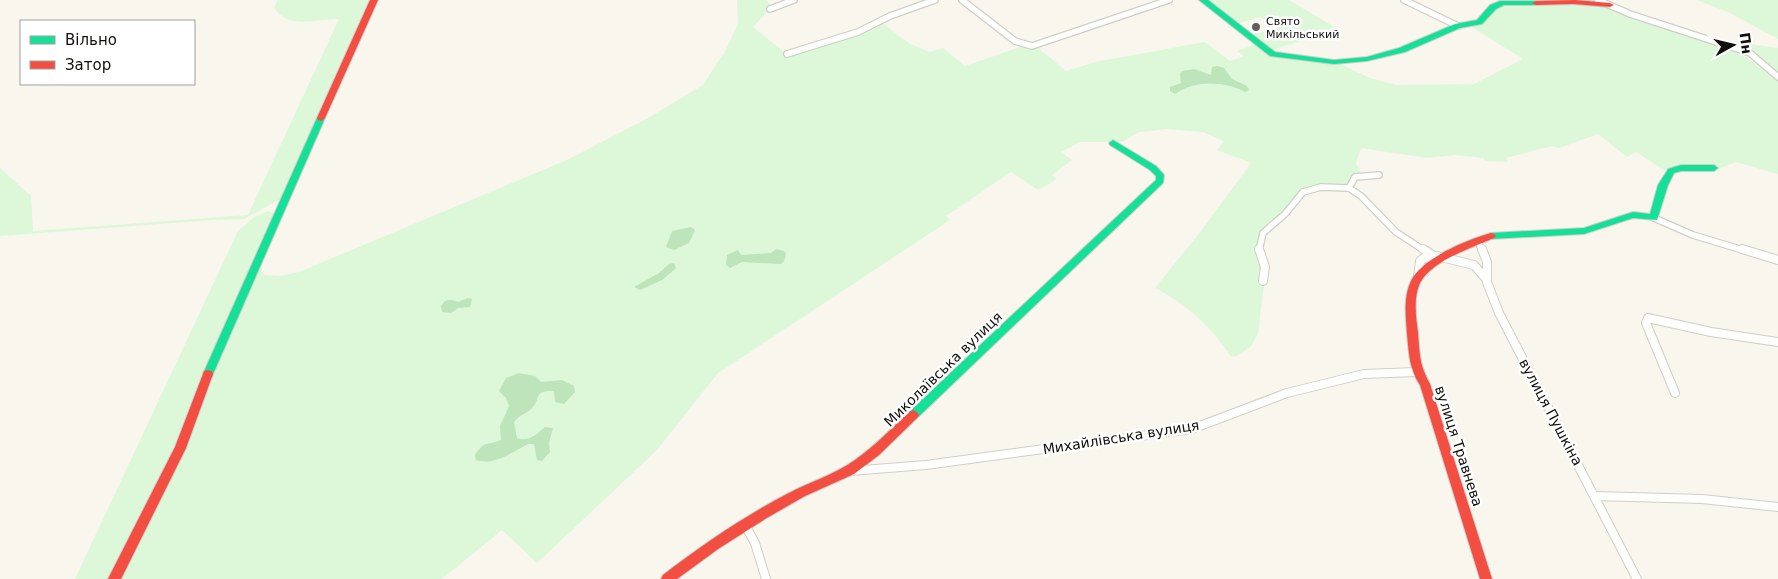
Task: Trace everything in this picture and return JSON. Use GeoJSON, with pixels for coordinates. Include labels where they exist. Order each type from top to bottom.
{"type":"FeatureCollection","features":[{"type":"Feature","properties":{"kind":"street"},"geometry":{"type":"LineString","coordinates":[[114,579],[180,448],[216,353],[374,0]]}},
{"type":"Feature","properties":{"kind":"street"},"geometry":{"type":"LineString","coordinates":[[770,9],[794,0]]}},
{"type":"Feature","properties":{"kind":"street"},"geometry":{"type":"LineString","coordinates":[[787,54],[858,32],[890,16],[935,0]]}},
{"type":"Feature","properties":{"kind":"street"},"geometry":{"type":"LineString","coordinates":[[962,0],[1016,41],[1032,46],[1169,0]]}},
{"type":"Feature","properties":{"kind":"street"},"geometry":{"type":"LineString","coordinates":[[1203,0],[1273,54],[1339,62],[1386,54],[1411,47],[1458,26],[1479,22],[1493,7],[1510,2],[1573,2],[1610,5]]}},
{"type":"Feature","properties":{"kind":"street"},"geometry":{"type":"LineString","coordinates":[[1404,0],[1458,26]]}},
{"type":"Feature","properties":{"kind":"street"},"geometry":{"type":"LineString","coordinates":[[1598,0],[1648,20],[1750,53],[1778,77]]}},
{"type":"Feature","properties":{"kind":"street","name":"Миколаївська вулиця"},"geometry":{"type":"LineString","coordinates":[[667,579],[712,545],[797,494],[850,471],[888,440],[1160,181],[1160,175],[1154,168],[1113,143]]}},
{"type":"Feature","properties":{"kind":"street"},"geometry":{"type":"LineString","coordinates":[[1654,218],[1663,185],[1671,171],[1681,168],[1714,168]]}},
{"type":"Feature","properties":{"kind":"street"},"geometry":{"type":"LineString","coordinates":[[1349,188],[1355,177],[1379,175]]}},
{"type":"Feature","properties":{"kind":"street"},"geometry":{"type":"LineString","coordinates":[[1263,281],[1265,268],[1259,251],[1263,233],[1285,214],[1303,192],[1321,187],[1349,188],[1361,196],[1396,232],[1434,256]]}},
{"type":"Feature","properties":{"kind":"street"},"geometry":{"type":"LineString","coordinates":[[1418,277],[1446,257],[1490,236],[1584,231],[1632,216],[1654,218],[1693,235],[1778,260]]}},
{"type":"Feature","properties":{"kind":"street","name":"вулиця Пушкіна"},"geometry":{"type":"LineString","coordinates":[[1478,241],[1487,262],[1487,280],[1499,313],[1637,579]]}},
{"type":"Feature","properties":{"kind":"street"},"geometry":{"type":"LineString","coordinates":[[1418,277],[1420,261],[1434,256],[1446,257],[1474,265],[1487,280]]}},
{"type":"Feature","properties":{"kind":"street","name":"вулиця Травнева"},"geometry":{"type":"LineString","coordinates":[[1418,277],[1410,307],[1416,372],[1425,384],[1486,579]]}},
{"type":"Feature","properties":{"kind":"street"},"geometry":{"type":"LineString","coordinates":[[1676,393],[1646,323],[1648,318],[1711,332],[1778,342]]}},
{"type":"Feature","properties":{"kind":"street","name":"Михайлівська вулиця"},"geometry":{"type":"LineString","coordinates":[[850,471],[926,465],[1192,429],[1287,393],[1354,376],[1380,372],[1416,372]]}},
{"type":"Feature","properties":{"kind":"street"},"geometry":{"type":"LineString","coordinates":[[1595,496],[1702,499],[1778,507]]}},
{"type":"Feature","properties":{"kind":"street"},"geometry":{"type":"LineString","coordinates":[[745,525],[755,543],[766,579]]}},
{"type":"Feature","properties":{"kind":"green space"},"geometry":{"type":"Polygon","coordinates":[[[278,0],[369,0],[282,198],[244,219],[0,236],[0,168],[31,196],[33,231],[248,215],[339,19],[303,22],[286,19],[274,7],[278,0]]]}},
{"type":"Feature","properties":{"kind":"green space"},"geometry":{"type":"Polygon","coordinates":[[[376,0],[260,266],[264,275],[279,276],[299,272],[567,160],[650,117],[703,85],[727,48],[738,23],[737,0],[766,0],[773,6],[753,27],[788,55],[881,22],[910,44],[930,52],[943,48],[965,66],[1023,46],[1037,47],[1066,71],[1095,62],[1205,42],[1230,61],[1244,56],[1237,51],[1257,44],[1266,51],[1338,63],[1370,78],[1396,85],[1474,84],[1523,59],[1472,27],[1467,26],[1478,22],[1488,11],[1513,0],[1596,0],[1739,52],[1778,80],[1778,174],[1736,162],[1718,169],[1713,167],[1667,172],[1636,152],[1627,157],[1598,134],[1559,148],[1552,146],[1506,158],[1508,162],[1485,161],[1484,158],[1455,155],[1427,158],[1361,148],[1356,163],[1361,174],[1353,177],[1343,187],[1321,188],[1305,193],[1265,233],[1261,251],[1266,268],[1258,334],[1251,346],[1237,356],[1231,357],[1216,336],[1198,318],[1177,301],[1155,288],[1201,231],[1251,163],[1217,150],[1224,141],[1203,132],[1167,129],[1139,132],[1122,142],[1080,142],[1061,152],[1072,160],[1052,175],[1057,179],[1038,190],[1011,172],[946,216],[950,220],[718,373],[657,450],[537,563],[502,530],[442,579],[116,579],[204,392],[376,0]]]}},
{"type":"Feature","properties":{"kind":"green space"},"geometry":{"type":"Polygon","coordinates":[[[1205,0],[1289,0],[1338,29],[1269,51],[1251,36],[1274,28],[1260,17],[1236,24],[1205,0]]]}},
{"type":"Feature","properties":{"kind":"green space"},"geometry":{"type":"Polygon","coordinates":[[[1697,0],[1778,0],[1778,39],[1730,13],[1697,0]]]}},
{"type":"Feature","properties":{"kind":"green space"},"geometry":{"type":"Polygon","coordinates":[[[1743,43],[1778,48],[1778,74],[1737,47],[1743,43]]]}},
{"type":"Feature","properties":{"kind":"green space"},"geometry":{"type":"Polygon","coordinates":[[[1212,67],[1224,68],[1232,79],[1247,86],[1249,90],[1245,92],[1219,84],[1200,84],[1183,89],[1175,94],[1170,91],[1170,87],[1181,83],[1180,74],[1182,71],[1194,69],[1211,75],[1212,67]]]}},
{"type":"Feature","properties":{"kind":"green space"},"geometry":{"type":"Polygon","coordinates":[[[268,211],[275,214],[180,442],[111,579],[75,579],[238,231],[253,218],[268,211]]]}},
{"type":"Feature","properties":{"kind":"green space"},"geometry":{"type":"Polygon","coordinates":[[[691,227],[695,230],[689,243],[674,250],[666,247],[672,231],[691,227]]]}},
{"type":"Feature","properties":{"kind":"green space"},"geometry":{"type":"Polygon","coordinates":[[[776,249],[784,251],[786,254],[781,264],[742,262],[730,268],[726,265],[727,255],[738,250],[741,255],[771,253],[776,249]]]}},
{"type":"Feature","properties":{"kind":"green space"},"geometry":{"type":"Polygon","coordinates":[[[674,263],[676,268],[662,280],[640,290],[634,287],[659,273],[669,264],[674,263]]]}},
{"type":"Feature","properties":{"kind":"green space"},"geometry":{"type":"Polygon","coordinates":[[[468,298],[472,299],[470,307],[458,308],[451,313],[442,312],[441,306],[447,300],[458,302],[468,298]]]}},
{"type":"Feature","properties":{"kind":"green space"},"geometry":{"type":"Polygon","coordinates":[[[519,373],[535,376],[541,382],[562,380],[574,386],[575,392],[564,404],[555,402],[554,391],[543,392],[538,396],[531,409],[514,422],[517,438],[521,439],[532,437],[545,427],[553,428],[549,443],[550,452],[542,461],[537,460],[534,444],[528,444],[496,460],[476,460],[475,455],[482,447],[501,440],[500,426],[509,406],[506,398],[499,391],[506,378],[519,373]]]}},
{"type":"Feature","properties":{"kind":"traffic: fast"},"geometry":{"type":"LineString","coordinates":[[1203,0],[1273,54],[1334,62],[1367,59],[1402,50],[1458,26],[1479,22],[1493,7],[1503,3],[1536,3]]}},
{"type":"Feature","properties":{"kind":"traffic: fast"},"geometry":{"type":"LineString","coordinates":[[208,374],[321,118]]}},
{"type":"Feature","properties":{"kind":"traffic: fast"},"geometry":{"type":"LineString","coordinates":[[913,415],[1160,181],[1160,175],[1153,168],[1113,143]]}},
{"type":"Feature","properties":{"kind":"traffic: fast"},"geometry":{"type":"LineString","coordinates":[[1491,236],[1584,231],[1633,215],[1654,218],[1663,185],[1671,171],[1681,168],[1714,168]]}},
{"type":"Feature","properties":{"kind":"traffic: jam"},"geometry":{"type":"LineString","coordinates":[[321,118],[374,0]]}},
{"type":"Feature","properties":{"kind":"traffic: jam"},"geometry":{"type":"LineString","coordinates":[[1536,3],[1573,2],[1610,5]]}},
{"type":"Feature","properties":{"kind":"traffic: jam"},"geometry":{"type":"LineString","coordinates":[[1486,579],[1425,384],[1416,367],[1411,309],[1413,288],[1421,274],[1450,254],[1491,236]]}},
{"type":"Feature","properties":{"kind":"traffic: jam"},"geometry":{"type":"LineString","coordinates":[[114,579],[180,448],[208,374]]}},
{"type":"Feature","properties":{"kind":"traffic: jam"},"geometry":{"type":"LineString","coordinates":[[667,579],[713,545],[761,515],[801,492],[843,474],[867,458],[913,415]]}},
{"type":"Feature","properties":{"kind":"place","name":"Свято Микільський"},"geometry":{"type":"Point","coordinates":[1256,27]}}]}
